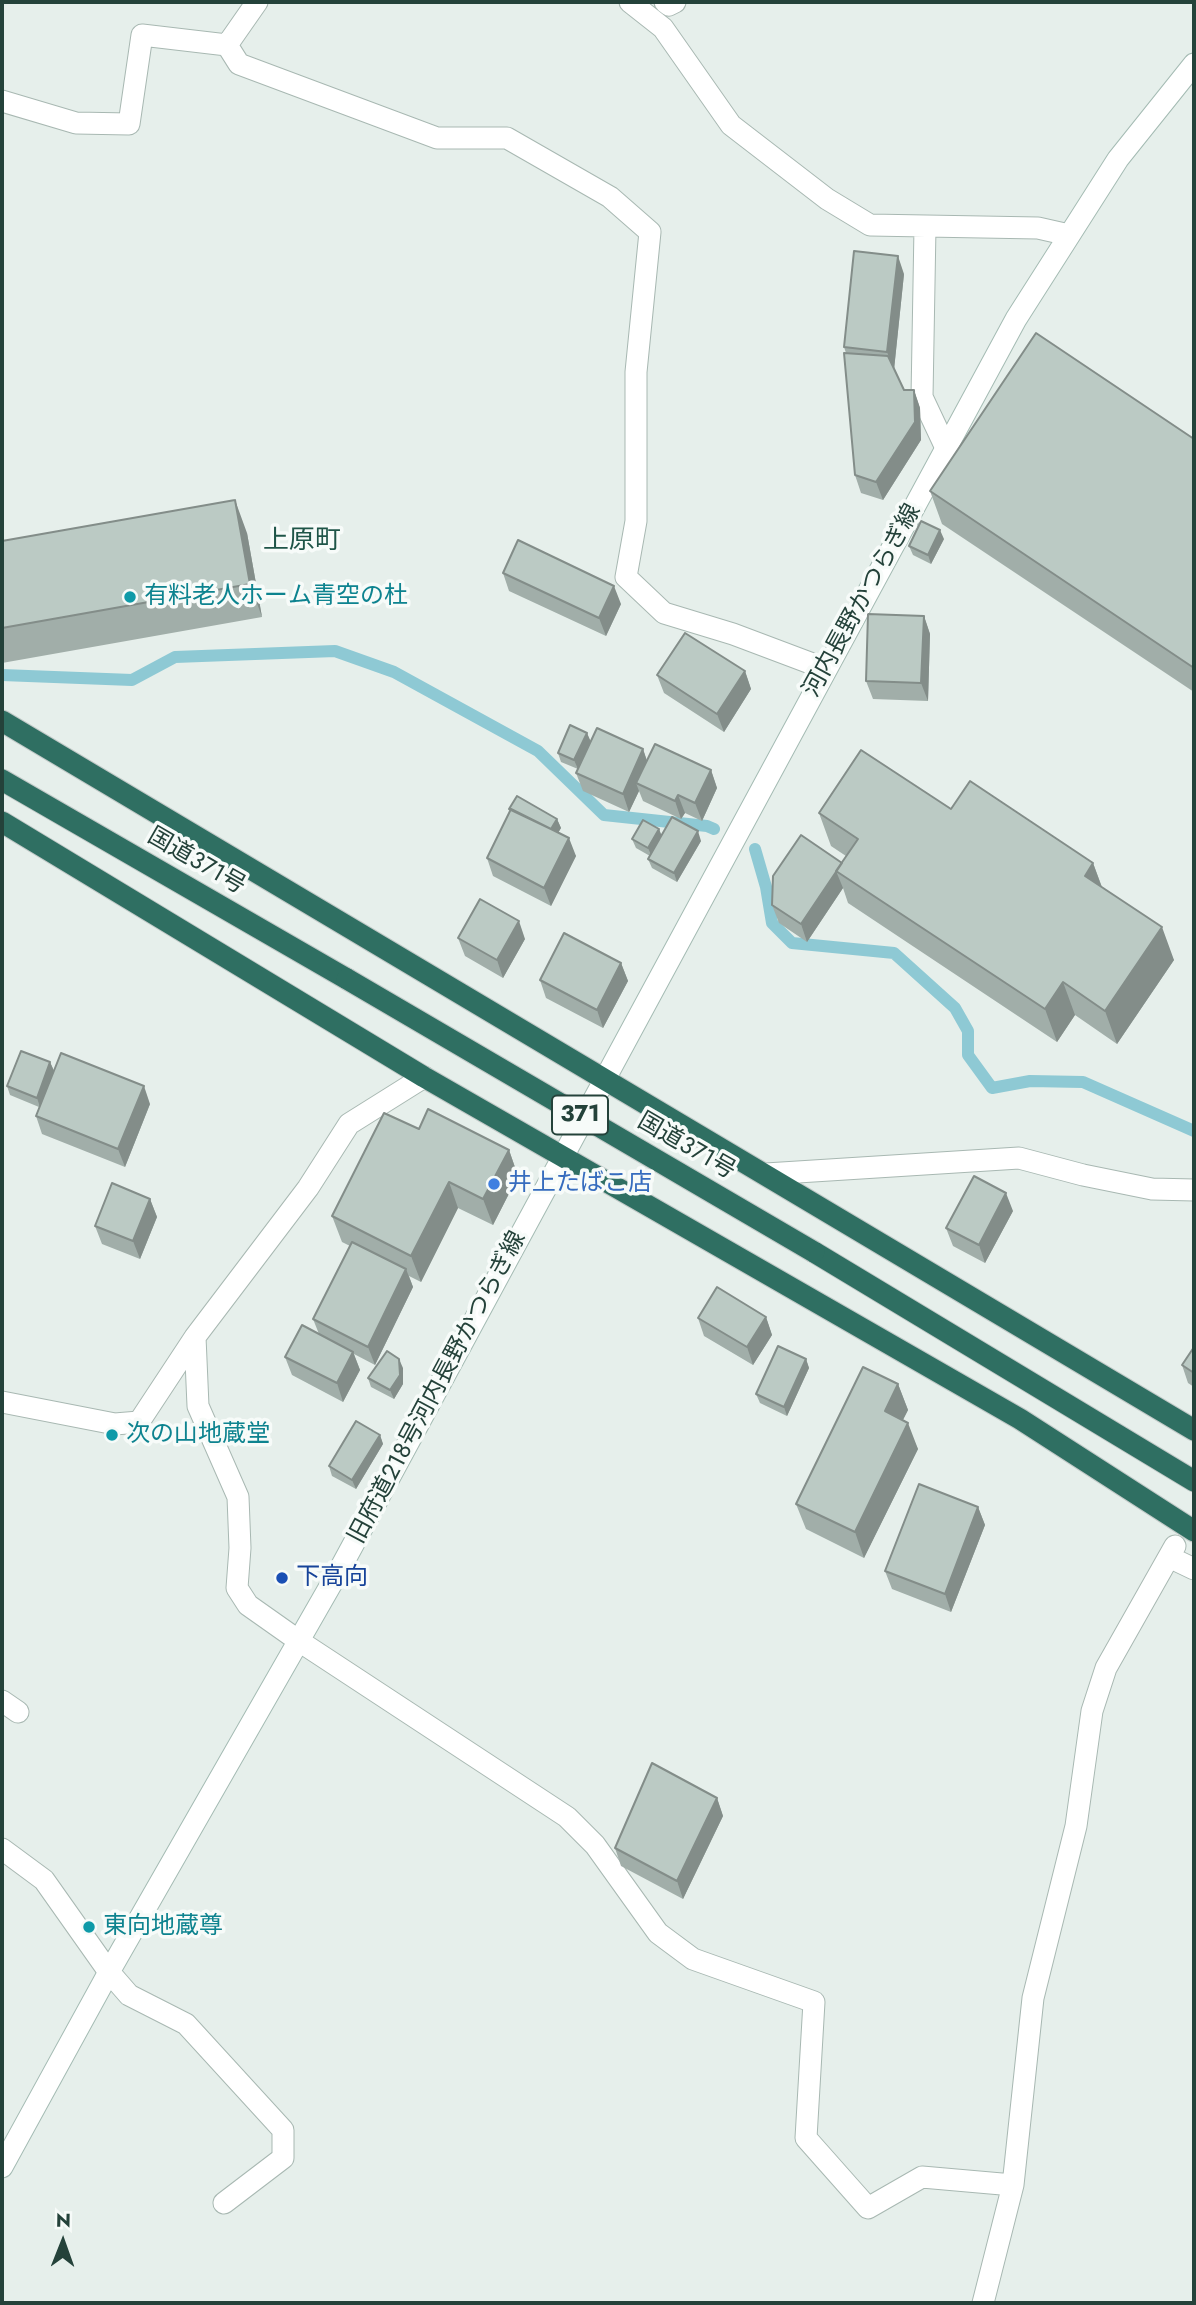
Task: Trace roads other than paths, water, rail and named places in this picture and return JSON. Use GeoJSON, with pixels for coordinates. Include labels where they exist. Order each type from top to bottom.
{"type":"FeatureCollection","features":[{"type":"Feature","properties":{"kind":"highway"},"geometry":{"type":"LineString","coordinates":[[2,721],[1194,1430]]}},
{"type":"Feature","properties":{"kind":"highway","name":"国道371号"},"geometry":{"type":"LineString","coordinates":[[2,780],[814,1252],[1194,1481]]}},
{"type":"Feature","properties":{"kind":"highway"},"geometry":{"type":"LineString","coordinates":[[2,822],[424,1077],[1020,1419],[1194,1531]]}},
{"type":"Feature","properties":{"kind":"street"},"geometry":{"type":"LineString","coordinates":[[226,46],[257,2]]}},
{"type":"Feature","properties":{"kind":"street"},"geometry":{"type":"LineString","coordinates":[[630,2],[663,28],[731,125],[827,199],[870,225],[1038,228],[1069,235]]}},
{"type":"Feature","properties":{"kind":"street"},"geometry":{"type":"LineString","coordinates":[[665,2],[669,5],[675,2]]}},
{"type":"Feature","properties":{"kind":"street"},"geometry":{"type":"LineString","coordinates":[[2,102],[76,123],[129,124],[142,35],[226,46],[239,64],[437,138],[507,138],[610,197],[650,232],[636,372],[636,521],[626,578],[664,613],[733,634],[826,669]]}},
{"type":"Feature","properties":{"kind":"street","name":"河内長野かつらぎ線"},"geometry":{"type":"LineString","coordinates":[[563,1157],[1016,319],[1118,159],[1194,64]]}},
{"type":"Feature","properties":{"kind":"street"},"geometry":{"type":"LineString","coordinates":[[925,227],[922,397],[946,448]]}},
{"type":"Feature","properties":{"kind":"street"},"geometry":{"type":"LineString","coordinates":[[2,1402],[115,1424],[139,1422],[195,1337],[308,1188],[349,1124],[424,1077]]}},
{"type":"Feature","properties":{"kind":"street","name":"旧府道218号河内長野かつらぎ線"},"geometry":{"type":"LineString","coordinates":[[2,2168],[109,1972],[341,1567],[563,1157]]}},
{"type":"Feature","properties":{"kind":"street"},"geometry":{"type":"LineString","coordinates":[[766,1174],[1019,1158],[1083,1175],[1153,1189],[1194,1191]]}},
{"type":"Feature","properties":{"kind":"street"},"geometry":{"type":"LineString","coordinates":[[195,1337],[198,1406],[238,1497],[240,1548],[237,1588],[248,1605],[567,1817],[595,1844],[658,1933],[693,1959],[814,2002],[806,2138],[868,2208],[922,2177],[1013,2185]]}},
{"type":"Feature","properties":{"kind":"street"},"geometry":{"type":"LineString","coordinates":[[983,2303],[1013,2185],[1033,1998],[1076,1825],[1092,1711],[1106,1668],[1172,1551],[1194,1569]]}},
{"type":"Feature","properties":{"kind":"street"},"geometry":{"type":"LineString","coordinates":[[2,1849],[44,1880],[109,1972],[129,1995],[186,2024],[283,2130],[283,2158],[224,2203]]}},
{"type":"Feature","properties":{"kind":"waterway"},"geometry":{"type":"LineString","coordinates":[[2,675],[132,680],[175,657],[335,651],[394,672],[538,751],[604,815],[714,829]]}},
{"type":"Feature","properties":{"kind":"waterway"},"geometry":{"type":"LineString","coordinates":[[755,849],[766,887],[772,923],[792,943],[894,953],[955,1008],[968,1031],[968,1055],[992,1088],[1030,1081],[1083,1082],[1194,1131]]}},
{"type":"Feature","properties":{"kind":"place","name":"有料老人ホーム青空の杜"},"geometry":{"type":"Point","coordinates":[130,597]}},
{"type":"Feature","properties":{"kind":"place","name":"井上たばこ店"},"geometry":{"type":"Point","coordinates":[494,1184]}},
{"type":"Feature","properties":{"kind":"place","name":"次の山地蔵堂"},"geometry":{"type":"Point","coordinates":[112,1435]}},
{"type":"Feature","properties":{"kind":"place","name":"下高向"},"geometry":{"type":"Point","coordinates":[282,1578]}},
{"type":"Feature","properties":{"kind":"place","name":"東向地蔵尊"},"geometry":{"type":"Point","coordinates":[89,1927]}},
{"type":"Feature","properties":{"kind":"district","name":"上原町"},"geometry":{"type":"Point","coordinates":[302,542]}}]}
